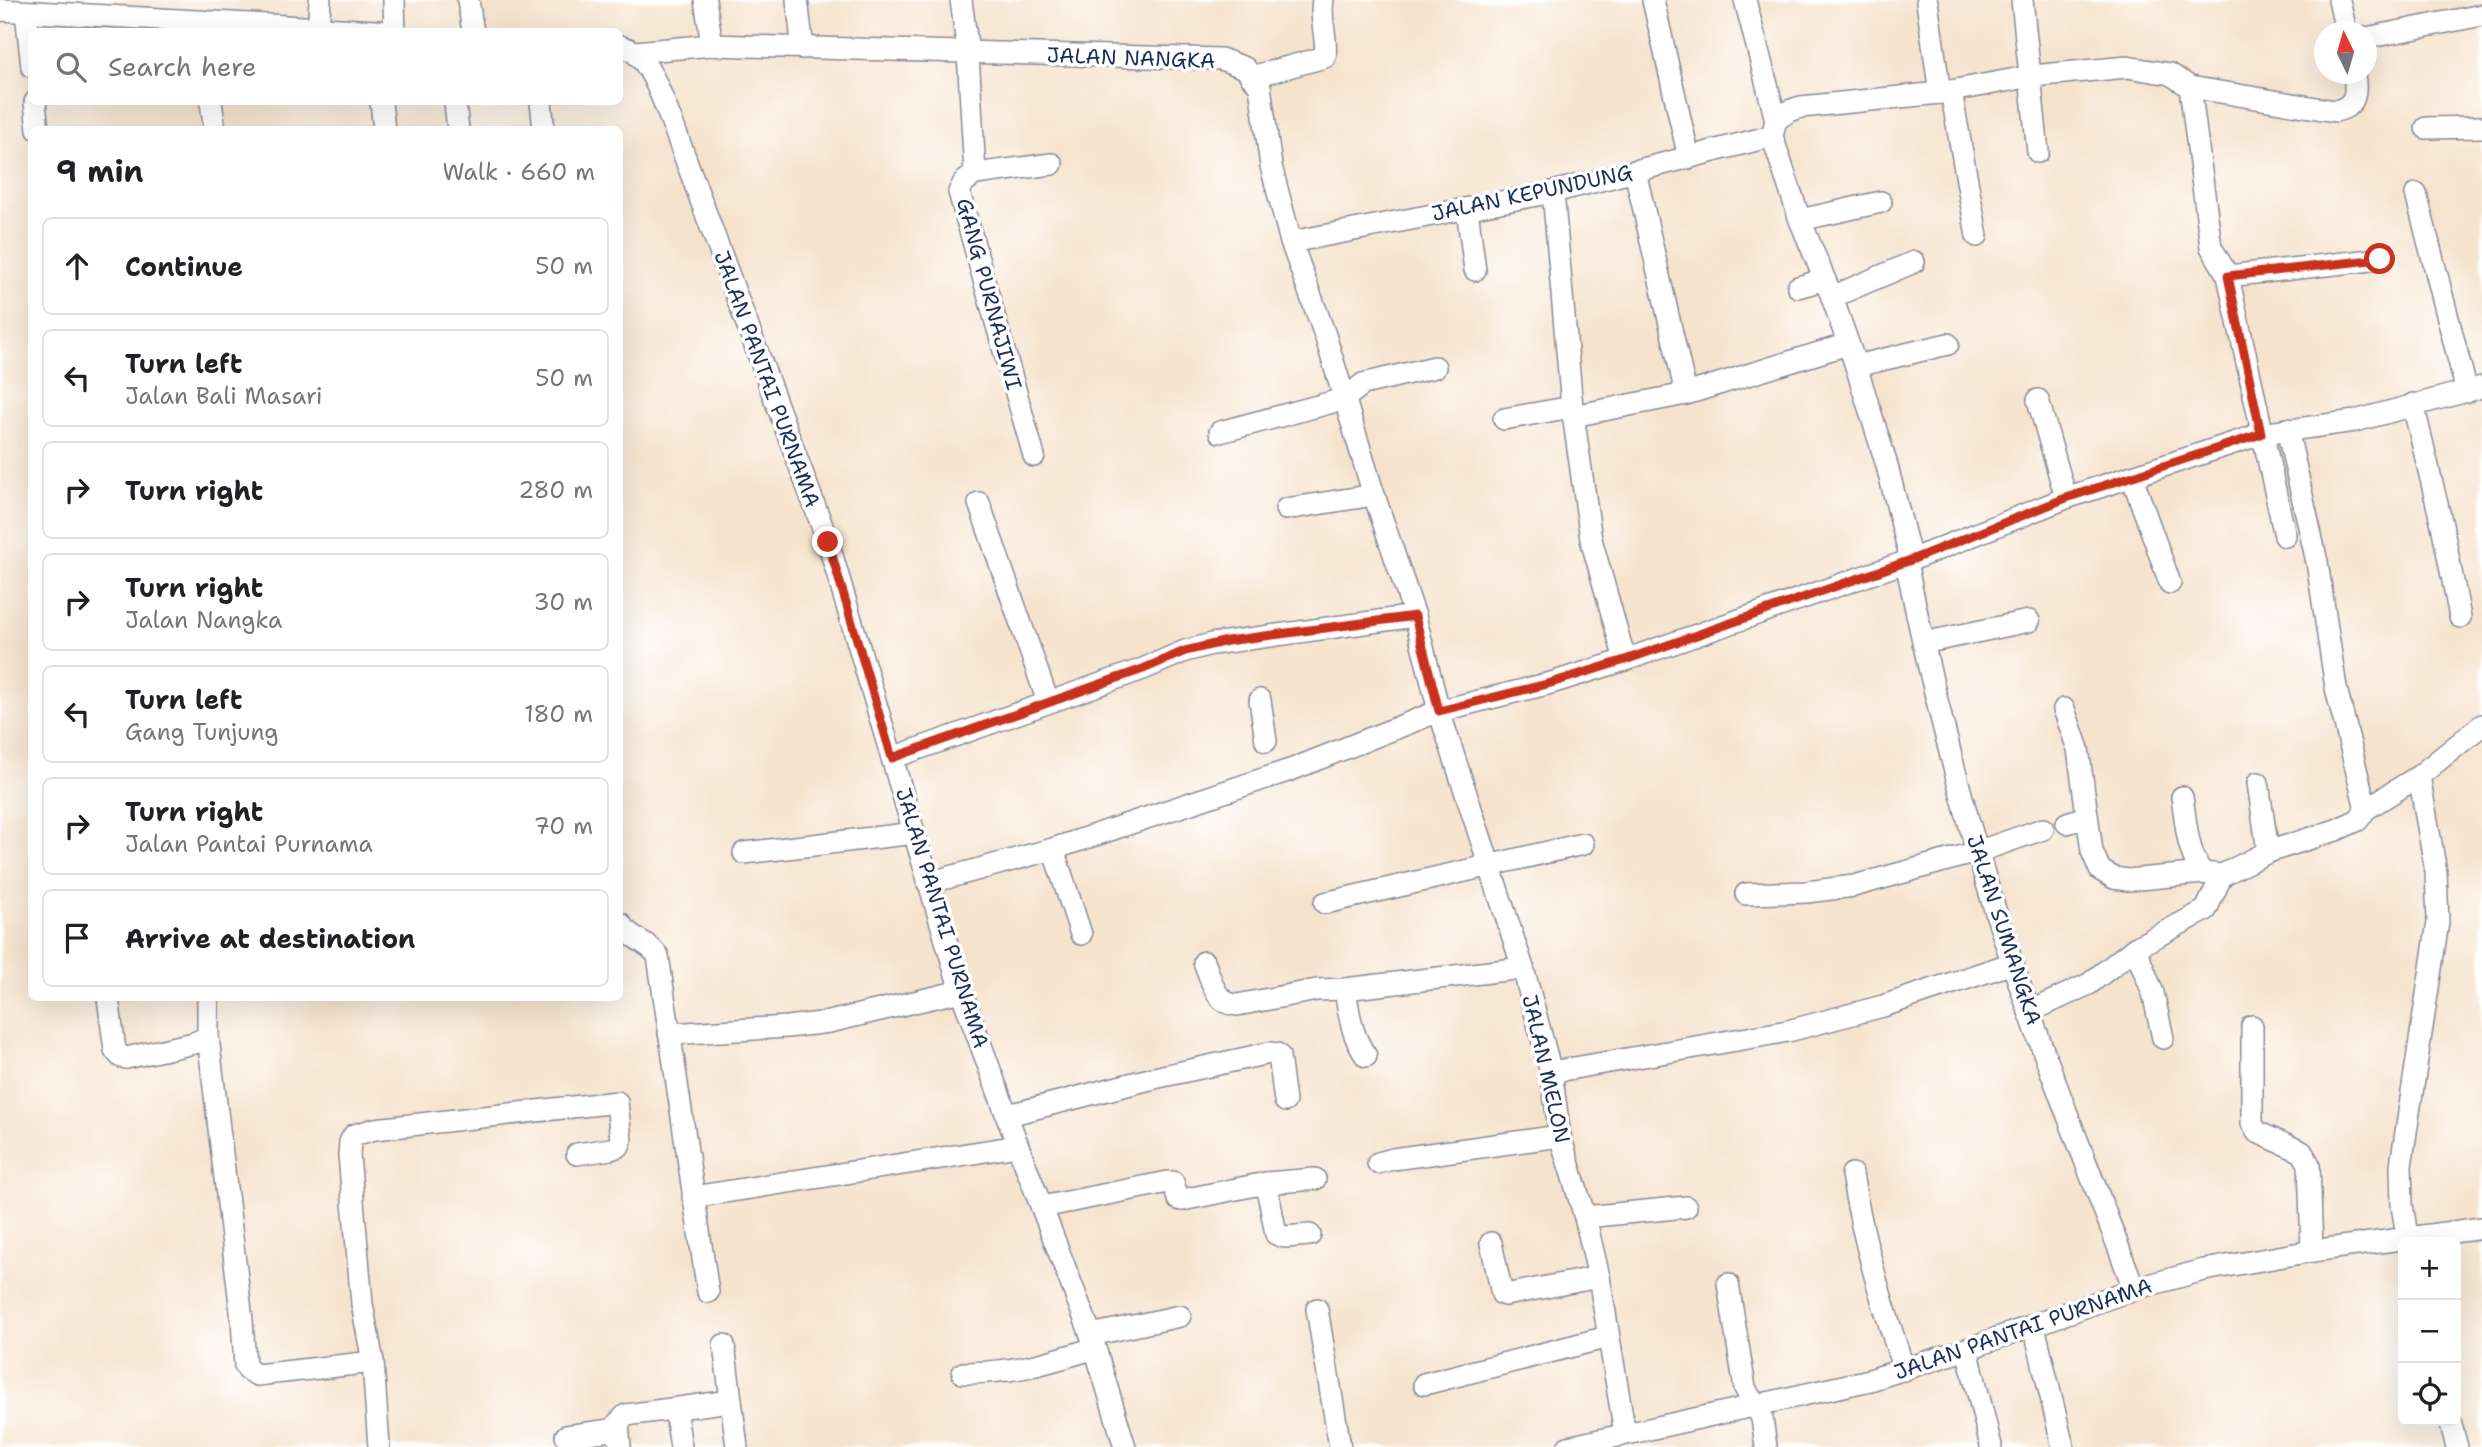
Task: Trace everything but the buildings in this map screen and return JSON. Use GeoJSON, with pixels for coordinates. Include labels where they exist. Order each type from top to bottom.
{"type":"FeatureCollection","features":[{"type":"Feature","properties":{"kind":"street"},"geometry":{"type":"LineString","coordinates":[[319,28],[320,0]]}},
{"type":"Feature","properties":{"kind":"street"},"geometry":{"type":"LineString","coordinates":[[386,28],[394,0]]}},
{"type":"Feature","properties":{"kind":"street"},"geometry":{"type":"LineString","coordinates":[[468,0],[472,28]]}},
{"type":"Feature","properties":{"kind":"street"},"geometry":{"type":"LineString","coordinates":[[705,0],[712,45]]}},
{"type":"Feature","properties":{"kind":"street"},"geometry":{"type":"LineString","coordinates":[[797,0],[803,48]]}},
{"type":"Feature","properties":{"kind":"street","name":"GANG PURNAJIWI"},"geometry":{"type":"LineString","coordinates":[[961,0],[968,53],[975,174],[964,182],[959,192],[1034,456]]}},
{"type":"Feature","properties":{"kind":"street"},"geometry":{"type":"LineString","coordinates":[[1323,0],[1321,15],[1325,57],[1251,77],[1260,86],[1271,166],[1291,242],[1325,335],[1374,495],[1415,616],[1439,711]]}},
{"type":"Feature","properties":{"kind":"street"},"geometry":{"type":"LineString","coordinates":[[1653,0],[1689,158]]}},
{"type":"Feature","properties":{"kind":"street","name":"JALAN SUMANGKA"},"geometry":{"type":"LineString","coordinates":[[1745,0],[1774,128],[1800,220],[1856,366],[1886,462],[1909,561],[1923,643],[1977,852],[2029,1012],[2134,1289]]}},
{"type":"Feature","properties":{"kind":"street"},"geometry":{"type":"LineString","coordinates":[[2022,0],[2038,152]]}},
{"type":"Feature","properties":{"kind":"street"},"geometry":{"type":"LineString","coordinates":[[2339,0],[2344,21]]}},
{"type":"Feature","properties":{"kind":"street"},"geometry":{"type":"LineString","coordinates":[[1927,2],[1977,236]]}},
{"type":"Feature","properties":{"kind":"street"},"geometry":{"type":"LineString","coordinates":[[0,10],[26,12],[140,9],[206,27],[262,28]]}},
{"type":"Feature","properties":{"kind":"street"},"geometry":{"type":"LineString","coordinates":[[26,12],[28,30]]}},
{"type":"Feature","properties":{"kind":"street"},"geometry":{"type":"LineString","coordinates":[[2377,36],[2482,15]]}},
{"type":"Feature","properties":{"kind":"street","name":"JALAN NANGKA"},"geometry":{"type":"LineString","coordinates":[[627,49],[712,45],[1222,59],[1245,68],[1251,77]]}},
{"type":"Feature","properties":{"kind":"street","name":"JALAN PANTAI PURNAMA"},"geometry":{"type":"LineString","coordinates":[[627,49],[653,78],[673,125],[828,542],[961,991],[1093,1341],[1125,1447]]}},
{"type":"Feature","properties":{"kind":"street","name":"JALAN KEPUNDUNG"},"geometry":{"type":"LineString","coordinates":[[1291,242],[1553,192],[1689,158],[1774,128],[1801,107],[1945,92],[2032,76],[2127,67],[2171,74],[2190,87],[2335,111],[2345,109],[2353,102],[2356,84]]}},
{"type":"Feature","properties":{"kind":"street"},"geometry":{"type":"LineString","coordinates":[[2190,87],[2211,247],[2228,276],[2285,536]]}},
{"type":"Feature","properties":{"kind":"street"},"geometry":{"type":"LineString","coordinates":[[35,105],[38,126]]}},
{"type":"Feature","properties":{"kind":"street"},"geometry":{"type":"LineString","coordinates":[[211,105],[214,126]]}},
{"type":"Feature","properties":{"kind":"street"},"geometry":{"type":"LineString","coordinates":[[381,105],[384,126]]}},
{"type":"Feature","properties":{"kind":"street"},"geometry":{"type":"LineString","coordinates":[[455,105],[458,126]]}},
{"type":"Feature","properties":{"kind":"street"},"geometry":{"type":"LineString","coordinates":[[541,105],[544,126]]}},
{"type":"Feature","properties":{"kind":"street"},"geometry":{"type":"LineString","coordinates":[[2426,128],[2482,127]]}},
{"type":"Feature","properties":{"kind":"street"},"geometry":{"type":"LineString","coordinates":[[975,174],[1052,164]]}},
{"type":"Feature","properties":{"kind":"street"},"geometry":{"type":"LineString","coordinates":[[1635,171],[1686,394]]}},
{"type":"Feature","properties":{"kind":"street"},"geometry":{"type":"LineString","coordinates":[[1553,192],[1573,412],[1591,539],[1625,660]]}},
{"type":"Feature","properties":{"kind":"street"},"geometry":{"type":"LineString","coordinates":[[928,883],[1053,849],[1293,769],[1439,711],[1551,683],[1625,660],[1909,561],[2066,498],[2261,434],[2356,421],[2474,390],[2416,194]]}},
{"type":"Feature","properties":{"kind":"street"},"geometry":{"type":"LineString","coordinates":[[1800,220],[1881,202]]}},
{"type":"Feature","properties":{"kind":"street"},"geometry":{"type":"LineString","coordinates":[[1467,209],[1475,270]]}},
{"type":"Feature","properties":{"kind":"street"},"geometry":{"type":"LineString","coordinates":[[2228,276],[2380,259]]}},
{"type":"Feature","properties":{"kind":"street"},"geometry":{"type":"LineString","coordinates":[[1798,287],[1827,288],[1914,262]]}},
{"type":"Feature","properties":{"kind":"street"},"geometry":{"type":"LineString","coordinates":[[1504,419],[1573,412],[1686,394],[1848,344]]}},
{"type":"Feature","properties":{"kind":"street"},"geometry":{"type":"LineString","coordinates":[[1856,366],[1948,344]]}},
{"type":"Feature","properties":{"kind":"street"},"geometry":{"type":"LineString","coordinates":[[1220,432],[1344,399],[1363,384],[1435,367]]}},
{"type":"Feature","properties":{"kind":"street"},"geometry":{"type":"LineString","coordinates":[[2038,400],[2066,498]]}},
{"type":"Feature","properties":{"kind":"street"},"geometry":{"type":"LineString","coordinates":[[2413,404],[2442,525],[2460,617]]}},
{"type":"Feature","properties":{"kind":"street"},"geometry":{"type":"LineString","coordinates":[[2287,429],[2317,562],[2336,688],[2366,809]]}},
{"type":"Feature","properties":{"kind":"street"},"geometry":{"type":"LineString","coordinates":[[2132,477],[2170,583]]}},
{"type":"Feature","properties":{"kind":"street"},"geometry":{"type":"LineString","coordinates":[[1286,509],[1374,495]]}},
{"type":"Feature","properties":{"kind":"street"},"geometry":{"type":"LineString","coordinates":[[979,503],[1048,702]]}},
{"type":"Feature","properties":{"kind":"street"},"geometry":{"type":"LineString","coordinates":[[892,758],[1143,669],[1185,651],[1212,644],[1415,616]]}},
{"type":"Feature","properties":{"kind":"street"},"geometry":{"type":"LineString","coordinates":[[1923,643],[2029,621]]}},
{"type":"Feature","properties":{"kind":"street"},"geometry":{"type":"LineString","coordinates":[[1260,700],[1266,741]]}},
{"type":"Feature","properties":{"kind":"street"},"geometry":{"type":"LineString","coordinates":[[2064,709],[2078,749],[2092,851],[2101,870],[2114,878],[2128,880],[2213,874],[2268,852],[2336,830],[2358,820],[2366,809],[2418,776],[2482,725]]}},
{"type":"Feature","properties":{"kind":"street","name":"JALAN MELON"},"geometry":{"type":"LineString","coordinates":[[1439,711],[1523,968],[1551,1072],[1560,1136],[1585,1217],[1599,1277],[1625,1434]]}},
{"type":"Feature","properties":{"kind":"street"},"geometry":{"type":"LineString","coordinates":[[2407,1237],[2402,1205],[2401,1166],[2438,922],[2436,872],[2418,776]]}},
{"type":"Feature","properties":{"kind":"street"},"geometry":{"type":"LineString","coordinates":[[2258,783],[2268,852]]}},
{"type":"Feature","properties":{"kind":"street"},"geometry":{"type":"LineString","coordinates":[[2182,797],[2189,838],[2198,866],[2213,874]]}},
{"type":"Feature","properties":{"kind":"street"},"geometry":{"type":"LineString","coordinates":[[2067,823],[2087,817]]}},
{"type":"Feature","properties":{"kind":"street"},"geometry":{"type":"LineString","coordinates":[[1746,894],[1807,892],[1854,886],[1977,852],[2043,830]]}},
{"type":"Feature","properties":{"kind":"street"},"geometry":{"type":"LineString","coordinates":[[744,853],[915,833]]}},
{"type":"Feature","properties":{"kind":"street"},"geometry":{"type":"LineString","coordinates":[[1325,903],[1583,844]]}},
{"type":"Feature","properties":{"kind":"street"},"geometry":{"type":"LineString","coordinates":[[1053,849],[1081,934]]}},
{"type":"Feature","properties":{"kind":"street"},"geometry":{"type":"LineString","coordinates":[[2029,1012],[2089,984],[2135,948],[2206,910],[2213,874]]}},
{"type":"Feature","properties":{"kind":"street"},"geometry":{"type":"LineString","coordinates":[[623,929],[648,945],[657,956],[708,1292]]}},
{"type":"Feature","properties":{"kind":"street"},"geometry":{"type":"LineString","coordinates":[[2135,948],[2153,993],[2163,1038]]}},
{"type":"Feature","properties":{"kind":"street"},"geometry":{"type":"LineString","coordinates":[[1204,962],[1220,1000],[1237,1005],[1317,990],[1523,968]]}},
{"type":"Feature","properties":{"kind":"street"},"geometry":{"type":"LineString","coordinates":[[1551,1072],[1788,1031],[1884,1006],[2013,963]]}},
{"type":"Feature","properties":{"kind":"street"},"geometry":{"type":"LineString","coordinates":[[1345,989],[1352,1028],[1357,1043],[1366,1056]]}},
{"type":"Feature","properties":{"kind":"street"},"geometry":{"type":"LineString","coordinates":[[669,1034],[787,1027],[829,1021],[961,991]]}},
{"type":"Feature","properties":{"kind":"street"},"geometry":{"type":"LineString","coordinates":[[108,1001],[115,1050],[121,1057],[194,1043],[208,1037]]}},
{"type":"Feature","properties":{"kind":"street"},"geometry":{"type":"LineString","coordinates":[[208,1001],[208,1037],[245,1365],[257,1375],[373,1362]]}},
{"type":"Feature","properties":{"kind":"street"},"geometry":{"type":"LineString","coordinates":[[2252,1026],[2252,1123],[2257,1132],[2302,1152],[2307,1157],[2312,1251]]}},
{"type":"Feature","properties":{"kind":"street"},"geometry":{"type":"LineString","coordinates":[[1008,1115],[1154,1078],[1269,1053],[1279,1056],[1285,1101]]}},
{"type":"Feature","properties":{"kind":"street"},"geometry":{"type":"LineString","coordinates":[[379,1447],[373,1362],[362,1304],[349,1155],[350,1142],[354,1135],[375,1129],[617,1102],[621,1140],[619,1146],[577,1154]]}},
{"type":"Feature","properties":{"kind":"street"},"geometry":{"type":"LineString","coordinates":[[1378,1163],[1560,1136]]}},
{"type":"Feature","properties":{"kind":"street"},"geometry":{"type":"LineString","coordinates":[[693,1197],[1018,1146]]}},
{"type":"Feature","properties":{"kind":"street"},"geometry":{"type":"LineString","coordinates":[[1852,1174],[1860,1225],[1873,1275],[1903,1370]]}},
{"type":"Feature","properties":{"kind":"street"},"geometry":{"type":"LineString","coordinates":[[1042,1207],[1170,1182],[1174,1185],[1178,1199],[1182,1200],[1266,1183],[1315,1179]]}},
{"type":"Feature","properties":{"kind":"street"},"geometry":{"type":"LineString","coordinates":[[1266,1183],[1276,1234],[1284,1237],[1310,1235]]}},
{"type":"Feature","properties":{"kind":"street"},"geometry":{"type":"LineString","coordinates":[[1585,1217],[1686,1207]]}},
{"type":"Feature","properties":{"kind":"street","name":"JALAN PANTAI PURNAMA"},"geometry":{"type":"LineString","coordinates":[[2431,1237],[2482,1228]]}},
{"type":"Feature","properties":{"kind":"street","name":"JALAN PANTAI PURNAMA"},"geometry":{"type":"LineString","coordinates":[[1568,1447],[1625,1434],[1652,1438],[1755,1404],[1870,1380],[2034,1326],[2134,1289],[2204,1270],[2312,1251],[2398,1242]]}},
{"type":"Feature","properties":{"kind":"street"},"geometry":{"type":"LineString","coordinates":[[1491,1243],[1502,1294],[1505,1295],[1599,1277]]}},
{"type":"Feature","properties":{"kind":"street"},"geometry":{"type":"LineString","coordinates":[[1728,1284],[1745,1388],[1762,1418],[1766,1447]]}},
{"type":"Feature","properties":{"kind":"street"},"geometry":{"type":"LineString","coordinates":[[1317,1309],[1340,1447]]}},
{"type":"Feature","properties":{"kind":"street"},"geometry":{"type":"LineString","coordinates":[[963,1373],[996,1373],[1030,1368],[1093,1341],[1180,1316]]}},
{"type":"Feature","properties":{"kind":"street"},"geometry":{"type":"LineString","coordinates":[[2034,1326],[2063,1447]]}},
{"type":"Feature","properties":{"kind":"street"},"geometry":{"type":"LineString","coordinates":[[1424,1384],[1608,1337]]}},
{"type":"Feature","properties":{"kind":"street"},"geometry":{"type":"LineString","coordinates":[[724,1345],[737,1447]]}},
{"type":"Feature","properties":{"kind":"street"},"geometry":{"type":"LineString","coordinates":[[1967,1349],[1992,1446]]}},
{"type":"Feature","properties":{"kind":"street"},"geometry":{"type":"LineString","coordinates":[[566,1436],[619,1438],[620,1420],[626,1415],[731,1401]]}},
{"type":"Feature","properties":{"kind":"street"},"geometry":{"type":"LineString","coordinates":[[675,1409],[681,1447]]}},
{"type":"Feature","properties":{"kind":"street"},"geometry":{"type":"LineString","coordinates":[[2451,1426],[2457,1447]]}},
{"type":"Feature","properties":{"kind":"route"},"geometry":{"type":"LineString","coordinates":[[828,542],[892,758],[1143,669],[1185,651],[1227,641],[1415,616],[1439,711],[1551,683],[1625,660],[1911,560],[2066,498],[2261,434],[2228,276],[2380,259]]}}]}
